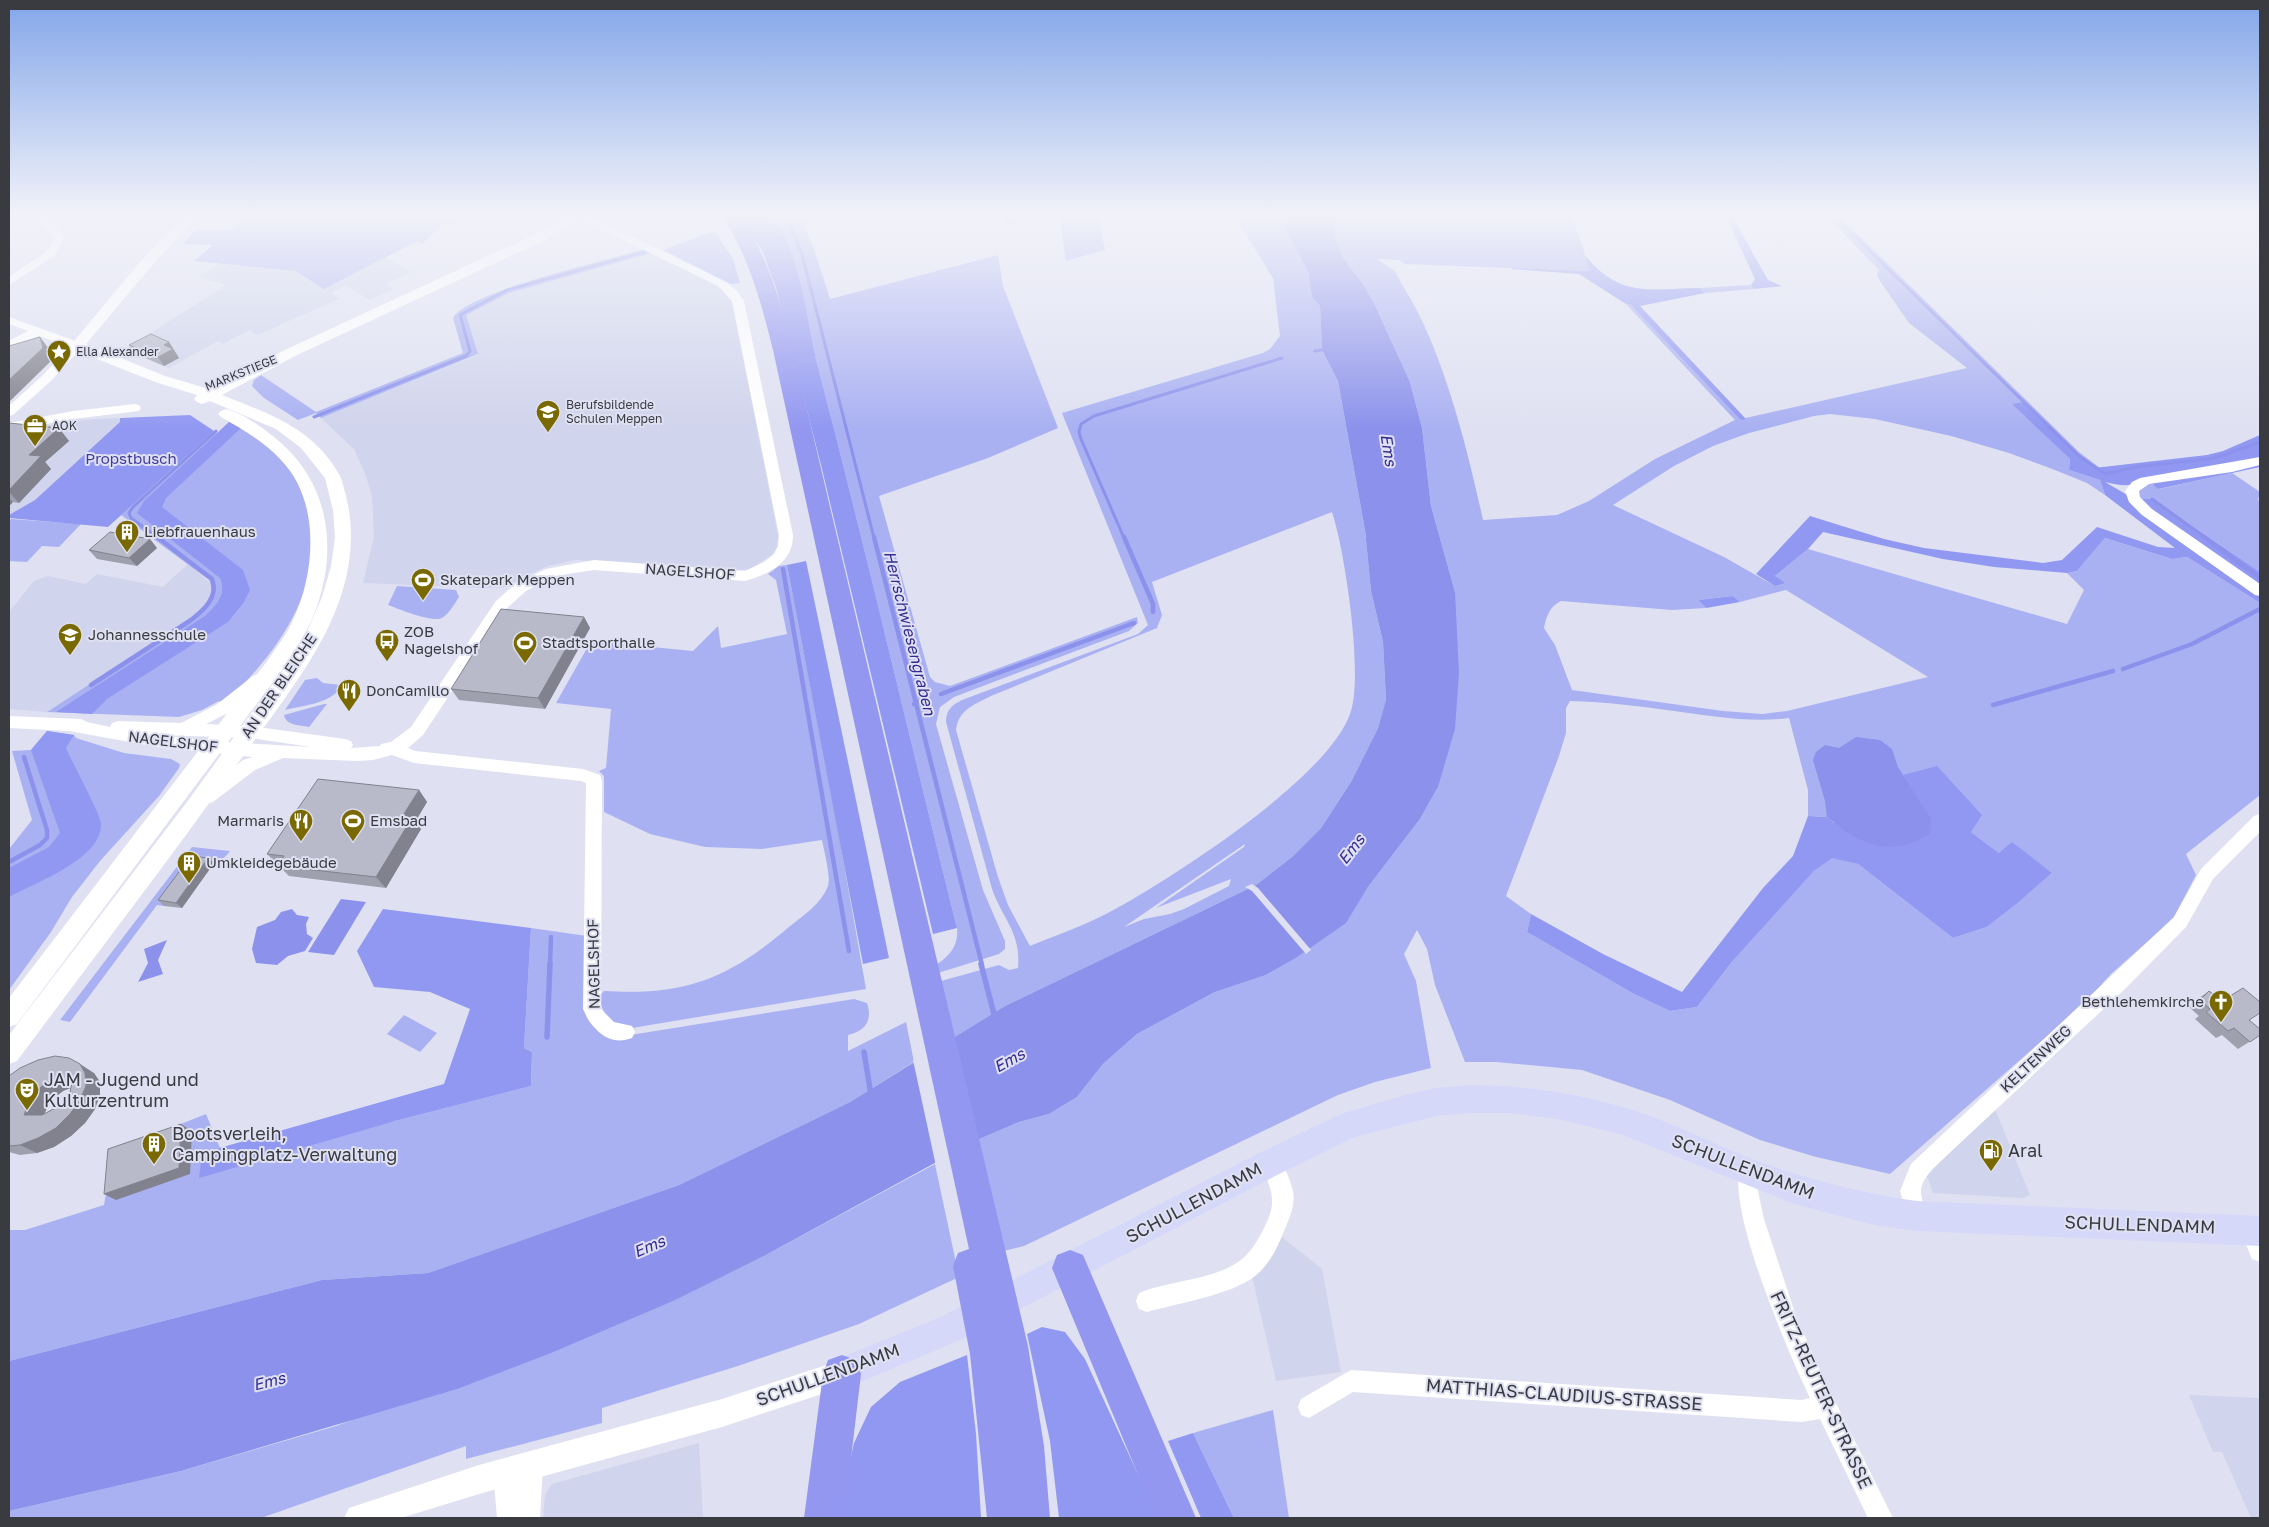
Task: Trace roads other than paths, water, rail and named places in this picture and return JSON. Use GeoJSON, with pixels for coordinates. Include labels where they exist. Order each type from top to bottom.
{"type":"FeatureCollection","features":[{"type":"Feature","properties":{"kind":"highway"},"geometry":{"type":"LineString","coordinates":[[755,285],[914,962]]}},
{"type":"Feature","properties":{"kind":"highway"},"geometry":{"type":"LineString","coordinates":[[766,285],[999,1350],[1024,1446],[1030,1518]]}},
{"type":"Feature","properties":{"kind":"highway"},"geometry":{"type":"LineString","coordinates":[[1070,1268],[1176,1518]]}},
{"type":"Feature","properties":{"kind":"highway"},"geometry":{"type":"LineString","coordinates":[[999,1350],[1008,1518]]}},
{"type":"Feature","properties":{"kind":"highway"},"geometry":{"type":"LineString","coordinates":[[824,1518],[842,1374]]}},
{"type":"Feature","properties":{"kind":"main road","name":"SCHULLENDAMM"},"geometry":{"type":"LineString","coordinates":[[842,1374],[954,1327],[1270,1163],[1352,1124],[1408,1108],[1469,1099],[1512,1099],[1557,1104],[1620,1120],[1676,1141],[1748,1172],[1827,1199],[1874,1210],[1917,1216],[2257,1237]]}},
{"type":"Feature","properties":{"kind":"street"},"geometry":{"type":"LineString","coordinates":[[9,412],[47,378],[77,346],[128,285]]}},
{"type":"Feature","properties":{"kind":"street","name":"MARKSTIEGE"},"geometry":{"type":"LineString","coordinates":[[200,395],[436,285]]}},
{"type":"Feature","properties":{"kind":"street","name":"NAGELSHOF"},"geometry":{"type":"LineString","coordinates":[[72,725],[127,737],[213,747],[285,752],[364,754],[381,752],[406,742],[417,731],[500,605],[521,587],[551,572],[594,565],[745,576],[765,567],[778,557],[785,547],[786,534],[738,301],[733,293],[724,285]]}},
{"type":"Feature","properties":{"kind":"street"},"geometry":{"type":"LineString","coordinates":[[9,320],[200,395]]}},
{"type":"Feature","properties":{"kind":"street"},"geometry":{"type":"LineString","coordinates":[[9,345],[40,331]]}},
{"type":"Feature","properties":{"kind":"street","name":"MARKSTIEGE"},"geometry":{"type":"LineString","coordinates":[[200,395],[253,372],[292,352]]}},
{"type":"Feature","properties":{"kind":"street"},"geometry":{"type":"LineString","coordinates":[[253,372],[242,386],[243,397],[282,426]]}},
{"type":"Feature","properties":{"kind":"street","name":"AN DER BLEICHE"},"geometry":{"type":"LineString","coordinates":[[9,1053],[194,808],[290,676],[316,632],[332,597],[340,566],[344,537],[341,510],[333,478],[322,461],[307,444],[282,426],[200,395]]}},
{"type":"Feature","properties":{"kind":"street","name":"AN DER BLEICHE"},"geometry":{"type":"LineString","coordinates":[[9,1016],[275,666],[303,619],[315,580],[320,544],[318,516],[312,491],[287,455],[265,437],[200,395]]}},
{"type":"Feature","properties":{"kind":"street"},"geometry":{"type":"LineString","coordinates":[[9,427],[73,415],[136,408]]}},
{"type":"Feature","properties":{"kind":"street"},"geometry":{"type":"LineString","coordinates":[[2260,461],[2224,470],[2148,480],[2136,485],[2132,491],[2134,499],[2147,512],[2260,591]]}},
{"type":"Feature","properties":{"kind":"street","name":"AN DER BLEICHE"},"geometry":{"type":"LineString","coordinates":[[182,729],[222,709],[275,666]]}},
{"type":"Feature","properties":{"kind":"street","name":"NAGELSHOF"},"geometry":{"type":"LineString","coordinates":[[9,722],[250,732],[375,749],[394,748],[402,754],[414,757],[583,775],[594,780],[592,1009],[597,1020],[607,1030],[617,1033],[626,1032]]}},
{"type":"Feature","properties":{"kind":"street","name":"AN DER BLEICHE"},"geometry":{"type":"LineString","coordinates":[[194,808],[249,765],[285,752]]}},
{"type":"Feature","properties":{"kind":"street","name":"KELTENWEG"},"geometry":{"type":"LineString","coordinates":[[1917,1216],[1910,1191],[1918,1171],[1935,1152],[2120,982],[2180,922],[2206,874],[2260,820]]}},
{"type":"Feature","properties":{"kind":"street","name":"SCHULLENDAMM"},"geometry":{"type":"LineString","coordinates":[[1147,1301],[1224,1279],[1247,1270],[1264,1251],[1276,1223],[1284,1196],[1279,1180],[1270,1163]]}},
{"type":"Feature","properties":{"kind":"street","name":"FRITZ-REUTER-STRASSE"},"geometry":{"type":"LineString","coordinates":[[1748,1172],[1747,1186],[1750,1207],[1772,1283],[1788,1326],[1881,1518]]}},
{"type":"Feature","properties":{"kind":"street","name":"SCHULLENDAMM"},"geometry":{"type":"LineString","coordinates":[[359,1518],[394,1505],[518,1469],[790,1393],[842,1374]]}},
{"type":"Feature","properties":{"kind":"street","name":"MATTHIAS-CLAUDIUS-STRASSE"},"geometry":{"type":"LineString","coordinates":[[1309,1407],[1351,1381],[1802,1411],[1826,1407]]}},
{"type":"Feature","properties":{"kind":"street"},"geometry":{"type":"LineString","coordinates":[[509,1518],[518,1469]]}},
{"type":"Feature","properties":{"kind":"street"},"geometry":{"type":"LineString","coordinates":[[518,1469],[528,1518]]}},
{"type":"Feature","properties":{"kind":"water","name":"Ems"},"geometry":{"type":"Polygon","coordinates":[[[1310,285],[1364,285],[1374,303],[1410,382],[1422,428],[1431,506],[1455,592],[1459,673],[1455,729],[1438,787],[1420,819],[1368,887],[1346,923],[1296,958],[1266,975],[1215,992],[1137,1034],[1103,1064],[1077,1097],[1049,1114],[1019,1122],[977,1140],[764,1256],[673,1301],[551,1353],[457,1389],[181,1471],[9,1511],[9,1361],[322,1280],[428,1273],[679,1185],[850,1102],[1005,1006],[1256,885],[1292,857],[1321,828],[1351,782],[1378,728],[1386,700],[1383,642],[1371,591],[1365,530],[1338,381],[1322,350],[1320,306],[1312,297],[1310,285]]]}},
{"type":"Feature","properties":{"kind":"water"},"geometry":{"type":"Polygon","coordinates":[[[1856,737],[1880,740],[1892,749],[1898,767],[1931,819],[1930,833],[1916,841],[1889,847],[1864,841],[1839,827],[1827,817],[1825,801],[1813,760],[1816,752],[1825,745],[1839,748],[1856,737]]]}},
{"type":"Feature","properties":{"kind":"water"},"geometry":{"type":"Polygon","coordinates":[[[341,899],[366,902],[334,955],[308,952],[341,899]]]}},
{"type":"Feature","properties":{"kind":"water"},"geometry":{"type":"Polygon","coordinates":[[[292,909],[297,915],[309,917],[306,924],[307,934],[313,938],[305,951],[288,956],[277,965],[256,963],[252,949],[257,927],[275,920],[281,912],[292,909]]]}},
{"type":"Feature","properties":{"kind":"water"},"geometry":{"type":"Polygon","coordinates":[[[167,940],[158,960],[163,974],[138,982],[148,963],[144,949],[167,940]]]}},
{"type":"Feature","properties":{"kind":"waterway"},"geometry":{"type":"LineString","coordinates":[[314,417],[466,356],[470,351],[460,315],[507,290],[524,285]]}},
{"type":"Feature","properties":{"kind":"waterway","name":"Herrschwiesengraben"},"geometry":{"type":"LineString","coordinates":[[810,285],[874,538]]}},
{"type":"Feature","properties":{"kind":"waterway"},"geometry":{"type":"LineString","coordinates":[[1905,285],[2079,456],[2105,474],[2136,467],[2215,458],[2260,442]]}},
{"type":"Feature","properties":{"kind":"waterway"},"geometry":{"type":"LineString","coordinates":[[1315,351],[1327,349]]}},
{"type":"Feature","properties":{"kind":"waterway"},"geometry":{"type":"LineString","coordinates":[[1124,538],[1081,439],[1079,432],[1081,424],[1094,416],[1282,358]]}},
{"type":"Feature","properties":{"kind":"waterway"},"geometry":{"type":"LineString","coordinates":[[158,538],[131,518],[129,513],[133,507],[216,431]]}},
{"type":"Feature","properties":{"kind":"waterway"},"geometry":{"type":"LineString","coordinates":[[2152,499],[2206,538]]}},
{"type":"Feature","properties":{"kind":"waterway"},"geometry":{"type":"LineString","coordinates":[[91,685],[191,620],[201,612],[212,597],[214,592],[212,579],[157,537]]}},
{"type":"Feature","properties":{"kind":"waterway","name":"Herrschwiesengraben"},"geometry":{"type":"LineString","coordinates":[[874,537],[916,703]]}},
{"type":"Feature","properties":{"kind":"waterway"},"geometry":{"type":"LineString","coordinates":[[1124,537],[1153,604],[1153,612]]}},
{"type":"Feature","properties":{"kind":"waterway"},"geometry":{"type":"LineString","coordinates":[[2204,537],[2260,578]]}},
{"type":"Feature","properties":{"kind":"waterway"},"geometry":{"type":"LineString","coordinates":[[783,569],[849,951]]}},
{"type":"Feature","properties":{"kind":"waterway"},"geometry":{"type":"LineString","coordinates":[[2123,669],[2192,644],[2260,609]]}},
{"type":"Feature","properties":{"kind":"waterway"},"geometry":{"type":"LineString","coordinates":[[941,694],[1134,623]]}},
{"type":"Feature","properties":{"kind":"waterway"},"geometry":{"type":"LineString","coordinates":[[1993,705],[2113,671]]}},
{"type":"Feature","properties":{"kind":"waterway","name":"Herrschwiesengraben"},"geometry":{"type":"LineString","coordinates":[[916,703],[922,701]]}},
{"type":"Feature","properties":{"kind":"waterway","name":"Herrschwiesengraben"},"geometry":{"type":"LineString","coordinates":[[916,703],[982,965]]}},
{"type":"Feature","properties":{"kind":"waterway"},"geometry":{"type":"LineString","coordinates":[[9,862],[40,845],[47,838],[47,830],[24,757]]}},
{"type":"Feature","properties":{"kind":"waterway"},"geometry":{"type":"LineString","coordinates":[[550,965],[551,937]]}},
{"type":"Feature","properties":{"kind":"waterway"},"geometry":{"type":"LineString","coordinates":[[547,1037],[550,964]]}},
{"type":"Feature","properties":{"kind":"waterway","name":"Herrschwiesengraben"},"geometry":{"type":"LineString","coordinates":[[981,964],[995,1018]]}},
{"type":"Feature","properties":{"kind":"waterway"},"geometry":{"type":"LineString","coordinates":[[864,1052],[871,1095]]}},
{"type":"Feature","properties":{"kind":"place","name":"Ella Alexander"},"geometry":{"type":"Point","coordinates":[59,373]}},
{"type":"Feature","properties":{"kind":"place","name":"Berufsbildende Schulen Meppen"},"geometry":{"type":"Point","coordinates":[548,433]}},
{"type":"Feature","properties":{"kind":"place","name":"AOK"},"geometry":{"type":"Point","coordinates":[35,447]}},
{"type":"Feature","properties":{"kind":"place","name":"Liebfrauenhaus"},"geometry":{"type":"Point","coordinates":[127,553]}},
{"type":"Feature","properties":{"kind":"place","name":"Skatepark Meppen"},"geometry":{"type":"Point","coordinates":[423,601]}},
{"type":"Feature","properties":{"kind":"place","name":"Johannesschule"},"geometry":{"type":"Point","coordinates":[70,656]}},
{"type":"Feature","properties":{"kind":"place","name":"ZOB Nagelshof"},"geometry":{"type":"Point","coordinates":[387,662]}},
{"type":"Feature","properties":{"kind":"place","name":"Stadtsporthalle"},"geometry":{"type":"Point","coordinates":[525,664]}},
{"type":"Feature","properties":{"kind":"place","name":"DonCamillo"},"geometry":{"type":"Point","coordinates":[349,712]}},
{"type":"Feature","properties":{"kind":"place","name":"Marmaris"},"geometry":{"type":"Point","coordinates":[301,842]}},
{"type":"Feature","properties":{"kind":"place","name":"Emsbad"},"geometry":{"type":"Point","coordinates":[353,842]}},
{"type":"Feature","properties":{"kind":"place","name":"Umkleidegebäude"},"geometry":{"type":"Point","coordinates":[189,884]}},
{"type":"Feature","properties":{"kind":"place","name":"Bethlehemkirche"},"geometry":{"type":"Point","coordinates":[2221,1023]}},
{"type":"Feature","properties":{"kind":"place","name":"JAM - Jugend und Kulturzentrum"},"geometry":{"type":"Point","coordinates":[27,1111]}},
{"type":"Feature","properties":{"kind":"place","name":"Bootsverleih, Campingplatz-Verwaltung"},"geometry":{"type":"Point","coordinates":[154,1165]}},
{"type":"Feature","properties":{"kind":"place","name":"Aral"},"geometry":{"type":"Point","coordinates":[1991,1172]}},
{"type":"Feature","properties":{"kind":"park label","name":"Propstbusch"},"geometry":{"type":"Point","coordinates":[131,459]}}]}
